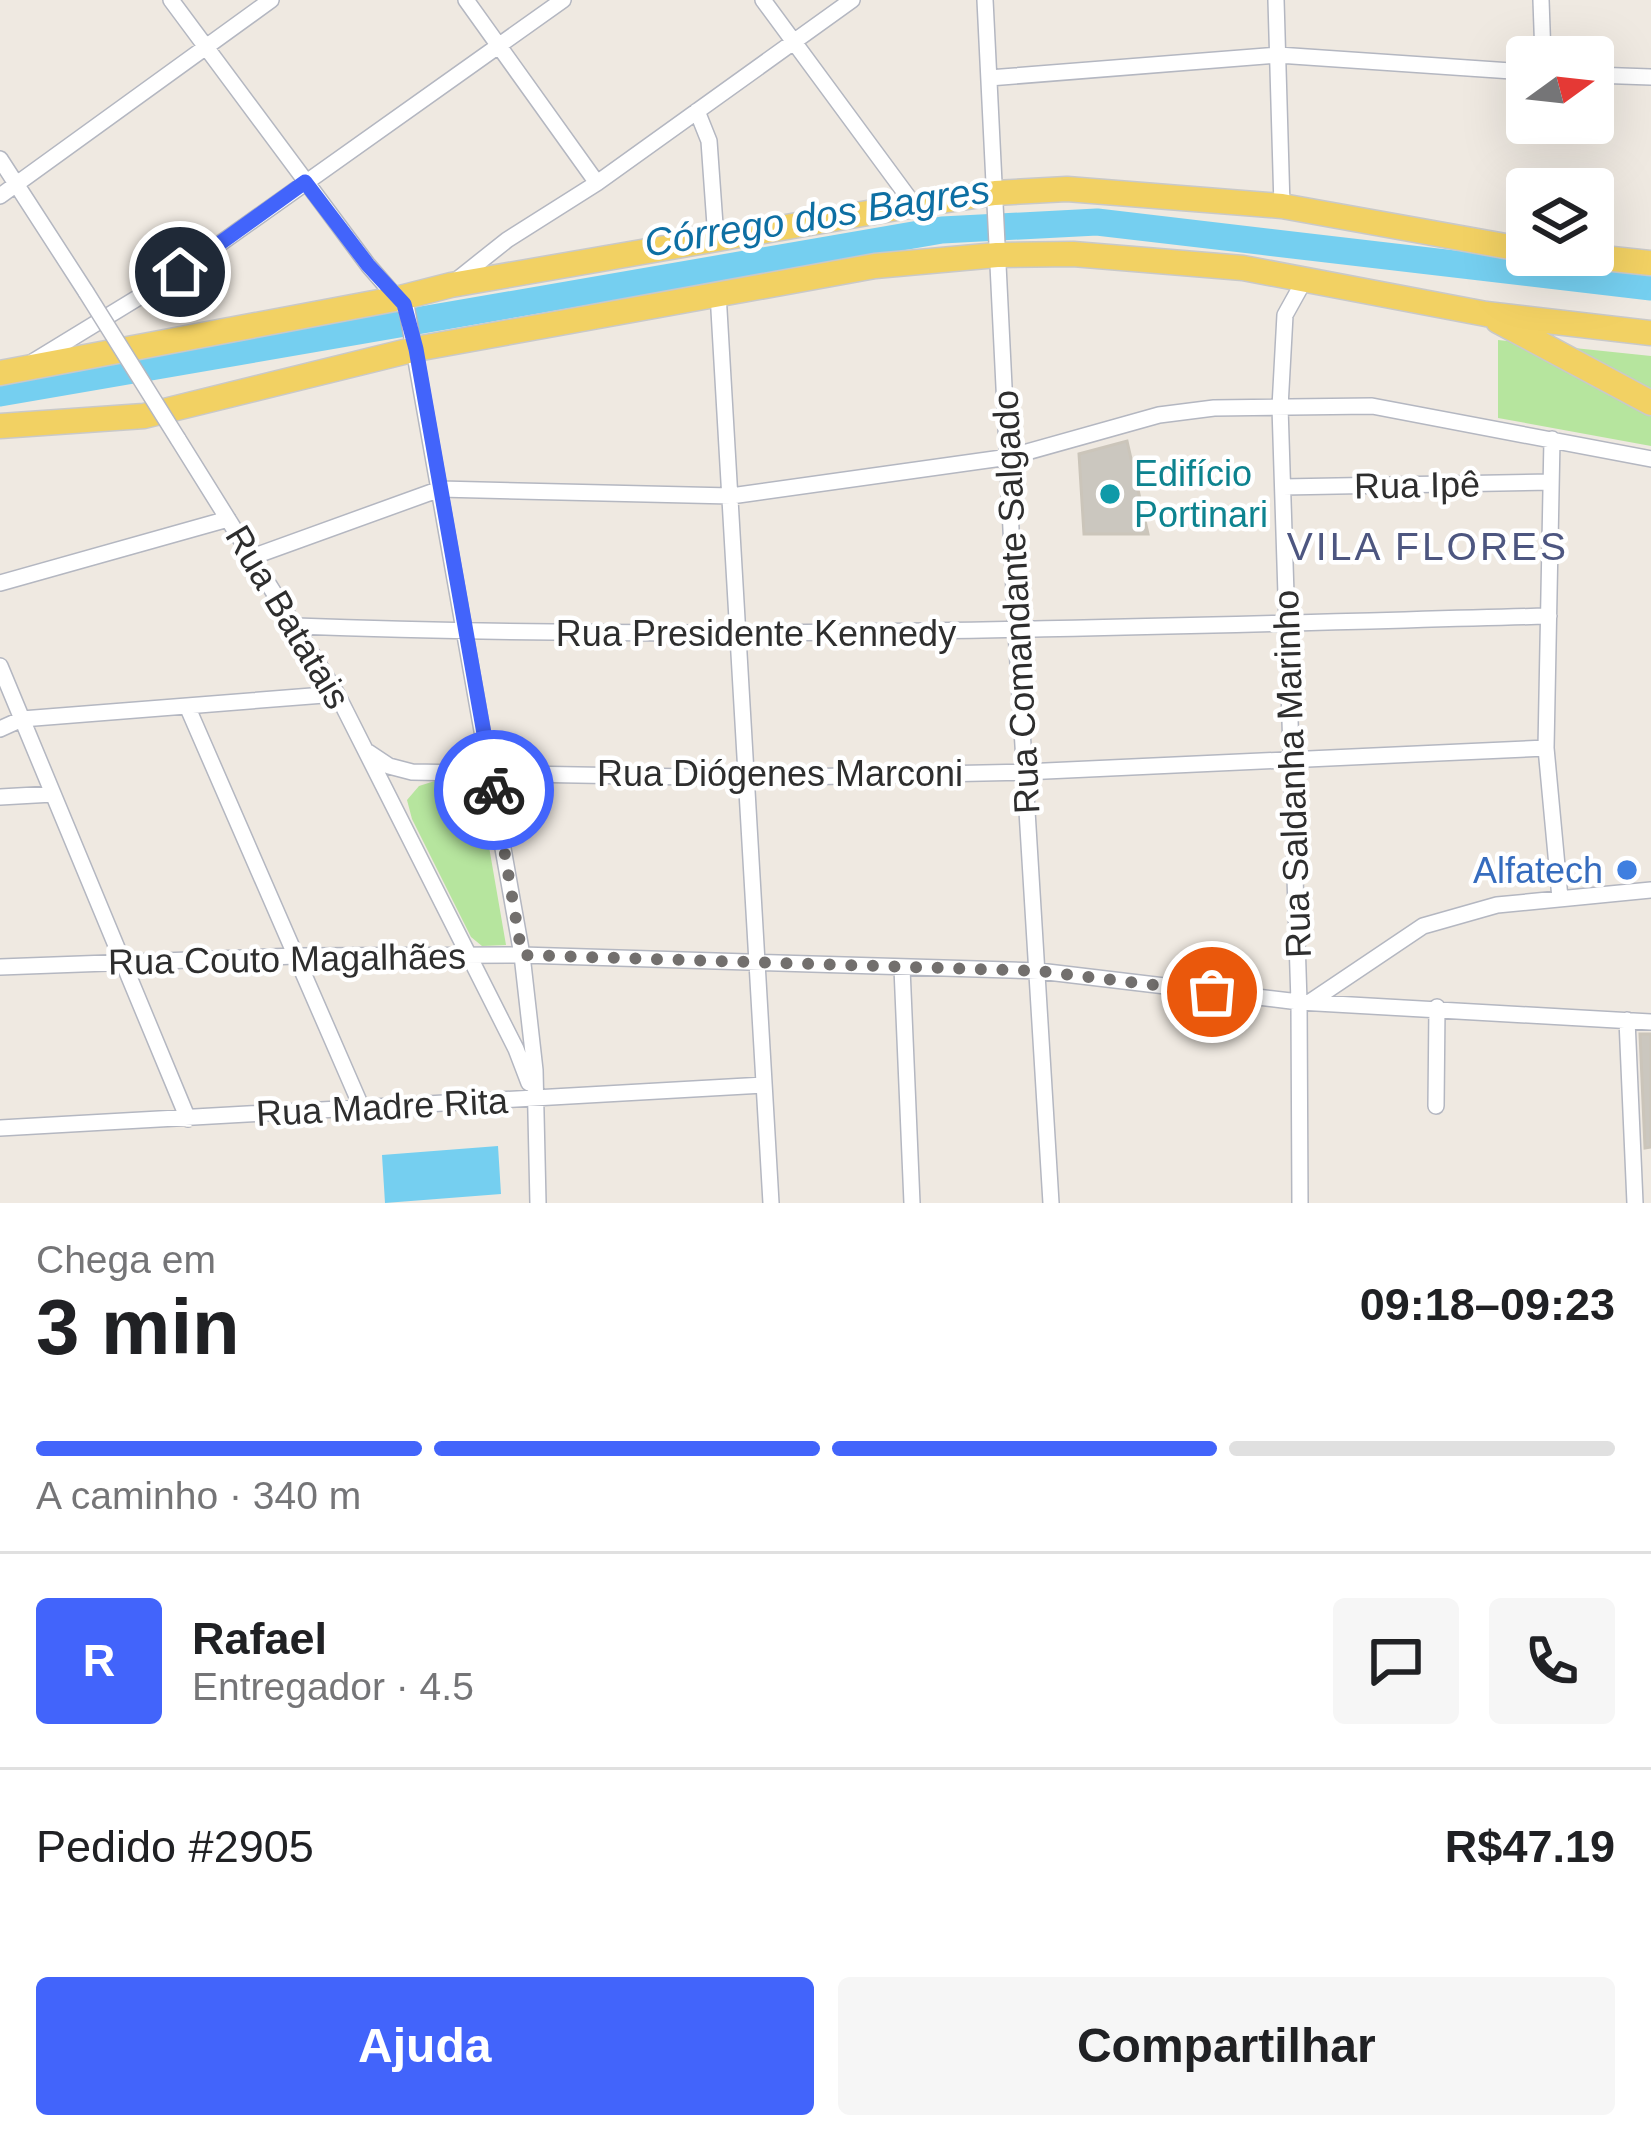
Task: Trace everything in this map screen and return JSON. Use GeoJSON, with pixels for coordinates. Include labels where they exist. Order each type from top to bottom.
{"type":"FeatureCollection","features":[{"type":"Feature","properties":{"kind":"main road"},"geometry":{"type":"LineString","coordinates":[[12,371],[73,348],[404,304],[451,285],[914,205],[1113,190],[1282,206],[1506,246]]}},
{"type":"Feature","properties":{"kind":"main road"},"geometry":{"type":"LineString","coordinates":[[0,425],[108,420],[173,410],[415,345],[997,249],[1172,260],[1305,279],[1486,314],[1651,333]]}},
{"type":"Feature","properties":{"kind":"main road"},"geometry":{"type":"LineString","coordinates":[[1614,259],[1651,263]]}},
{"type":"Feature","properties":{"kind":"main road"},"geometry":{"type":"LineString","coordinates":[[1486,314],[1651,404]]}},
{"type":"Feature","properties":{"kind":"street"},"geometry":{"type":"LineString","coordinates":[[171,0],[368,265],[404,304],[522,955],[535,1070],[538,1203]]}},
{"type":"Feature","properties":{"kind":"street"},"geometry":{"type":"LineString","coordinates":[[0,196],[271,0]]}},
{"type":"Feature","properties":{"kind":"street"},"geometry":{"type":"LineString","coordinates":[[466,0],[597,183]]}},
{"type":"Feature","properties":{"kind":"street"},"geometry":{"type":"LineString","coordinates":[[73,348],[563,0]]}},
{"type":"Feature","properties":{"kind":"street"},"geometry":{"type":"LineString","coordinates":[[763,0],[914,205]]}},
{"type":"Feature","properties":{"kind":"street"},"geometry":{"type":"LineString","coordinates":[[451,285],[507,240],[597,183],[852,0]]}},
{"type":"Feature","properties":{"kind":"street","name":"Rua Comandante Salgado"},"geometry":{"type":"LineString","coordinates":[[985,0],[1016,631],[1051,1203]]}},
{"type":"Feature","properties":{"kind":"street"},"geometry":{"type":"LineString","coordinates":[[1276,0],[1282,206]]}},
{"type":"Feature","properties":{"kind":"street"},"geometry":{"type":"LineString","coordinates":[[1541,0],[1543,36]]}},
{"type":"Feature","properties":{"kind":"street"},"geometry":{"type":"LineString","coordinates":[[989,78],[1278,55],[1506,71]]}},
{"type":"Feature","properties":{"kind":"street"},"geometry":{"type":"LineString","coordinates":[[1614,76],[1651,77]]}},
{"type":"Feature","properties":{"kind":"street"},"geometry":{"type":"LineString","coordinates":[[697,111],[709,141],[716,239]]}},
{"type":"Feature","properties":{"kind":"street","name":"Rua Batatais"},"geometry":{"type":"LineString","coordinates":[[0,159],[338,694],[516,1049],[533,1097]]}},
{"type":"Feature","properties":{"kind":"street","name":"Rua Saldanha Marinho"},"geometry":{"type":"LineString","coordinates":[[1300,1203],[1304,1002],[1280,407],[1285,315],[1305,279]]}},
{"type":"Feature","properties":{"kind":"street"},"geometry":{"type":"LineString","coordinates":[[718,293],[771,1203]]}},
{"type":"Feature","properties":{"kind":"street"},"geometry":{"type":"LineString","coordinates":[[252,557],[440,489],[731,496],[1009,457],[1174,413],[1372,406],[1651,459]]}},
{"type":"Feature","properties":{"kind":"street"},"geometry":{"type":"LineString","coordinates":[[1552,439],[1546,748],[1560,898]]}},
{"type":"Feature","properties":{"kind":"street","name":"Rua Ipê"},"geometry":{"type":"LineString","coordinates":[[1283,488],[1551,482]]}},
{"type":"Feature","properties":{"kind":"street"},"geometry":{"type":"LineString","coordinates":[[0,583],[228,519]]}},
{"type":"Feature","properties":{"kind":"street","name":"Rua Presidente Kennedy"},"geometry":{"type":"LineString","coordinates":[[296,626],[738,635],[1549,616]]}},
{"type":"Feature","properties":{"kind":"street"},"geometry":{"type":"LineString","coordinates":[[0,665],[188,1119]]}},
{"type":"Feature","properties":{"kind":"street"},"geometry":{"type":"LineString","coordinates":[[0,729],[22,719],[338,694]]}},
{"type":"Feature","properties":{"kind":"street"},"geometry":{"type":"LineString","coordinates":[[188,706],[362,1106]]}},
{"type":"Feature","properties":{"kind":"street"},"geometry":{"type":"LineString","coordinates":[[486,745],[482,760],[461,772],[498,818]]}},
{"type":"Feature","properties":{"kind":"street","name":"Rua Diógenes Marconi"},"geometry":{"type":"LineString","coordinates":[[368,752],[389,766],[412,772],[746,778],[1024,772],[1546,748]]}},
{"type":"Feature","properties":{"kind":"street"},"geometry":{"type":"LineString","coordinates":[[390,799],[396,784],[412,772]]}},
{"type":"Feature","properties":{"kind":"street"},"geometry":{"type":"LineString","coordinates":[[0,797],[53,794]]}},
{"type":"Feature","properties":{"kind":"street"},"geometry":{"type":"LineString","coordinates":[[1304,1002],[1423,926],[1497,905],[1651,890]]}},
{"type":"Feature","properties":{"kind":"street","name":"Rua Couto Magalhães"},"geometry":{"type":"LineString","coordinates":[[0,967],[296,956],[522,955],[1039,971],[1304,1002],[1651,1022]]}},
{"type":"Feature","properties":{"kind":"street"},"geometry":{"type":"LineString","coordinates":[[902,968],[912,1203]]}},
{"type":"Feature","properties":{"kind":"street"},"geometry":{"type":"LineString","coordinates":[[1436,1007],[1436,1106]]}},
{"type":"Feature","properties":{"kind":"street"},"geometry":{"type":"LineString","coordinates":[[1627,1020],[1636,1203]]}},
{"type":"Feature","properties":{"kind":"street","name":"Rua Madre Rita"},"geometry":{"type":"LineString","coordinates":[[0,1127],[764,1085]]}},
{"type":"Feature","properties":{"kind":"green space"},"geometry":{"type":"Polygon","coordinates":[[[1498,340],[1651,356],[1651,446],[1498,418],[1498,340]]]}},
{"type":"Feature","properties":{"kind":"green space"},"geometry":{"type":"Polygon","coordinates":[[[441,779],[469,793],[483,812],[506,945],[482,946],[471,937],[412,819],[407,800],[419,786],[441,779]]]}},
{"type":"Feature","properties":{"kind":"water"},"geometry":{"type":"Polygon","coordinates":[[[498,1146],[501,1194],[385,1203],[382,1155],[498,1146]]]}},
{"type":"Feature","properties":{"kind":"building","name":"Edifício Portinari"},"geometry":{"type":"Polygon","coordinates":[[[1127,441],[1148,534],[1084,534],[1079,454],[1127,441]]]}},
{"type":"Feature","properties":{"kind":"building"},"geometry":{"type":"Polygon","coordinates":[[[1640,1034],[1651,1034],[1651,1147],[1645,1148],[1640,1034]]]}},
{"type":"Feature","properties":{"kind":"waterway","name":"Córrego dos Bagres"},"geometry":{"type":"LineString","coordinates":[[0,393],[942,230],[1097,222],[1651,287]]}},
{"type":"Feature","properties":{"kind":"way so far"},"geometry":{"type":"LineString","coordinates":[[494,790],[522,955],[1039,971],[1212,992]]}},
{"type":"Feature","properties":{"kind":"place","name":"Edifício Portinari"},"geometry":{"type":"Point","coordinates":[1110,494]}},
{"type":"Feature","properties":{"kind":"place","name":"Alfatech"},"geometry":{"type":"Point","coordinates":[1627,870]}},
{"type":"Feature","properties":{"kind":"district","name":"VILA FLORES"},"geometry":{"type":"Point","coordinates":[1428,546]}},
{"type":"Feature","properties":{"kind":"route"},"geometry":{"type":"LineString","coordinates":[[180,272],[305,182],[404,304],[416,349],[494,790]]}}]}
